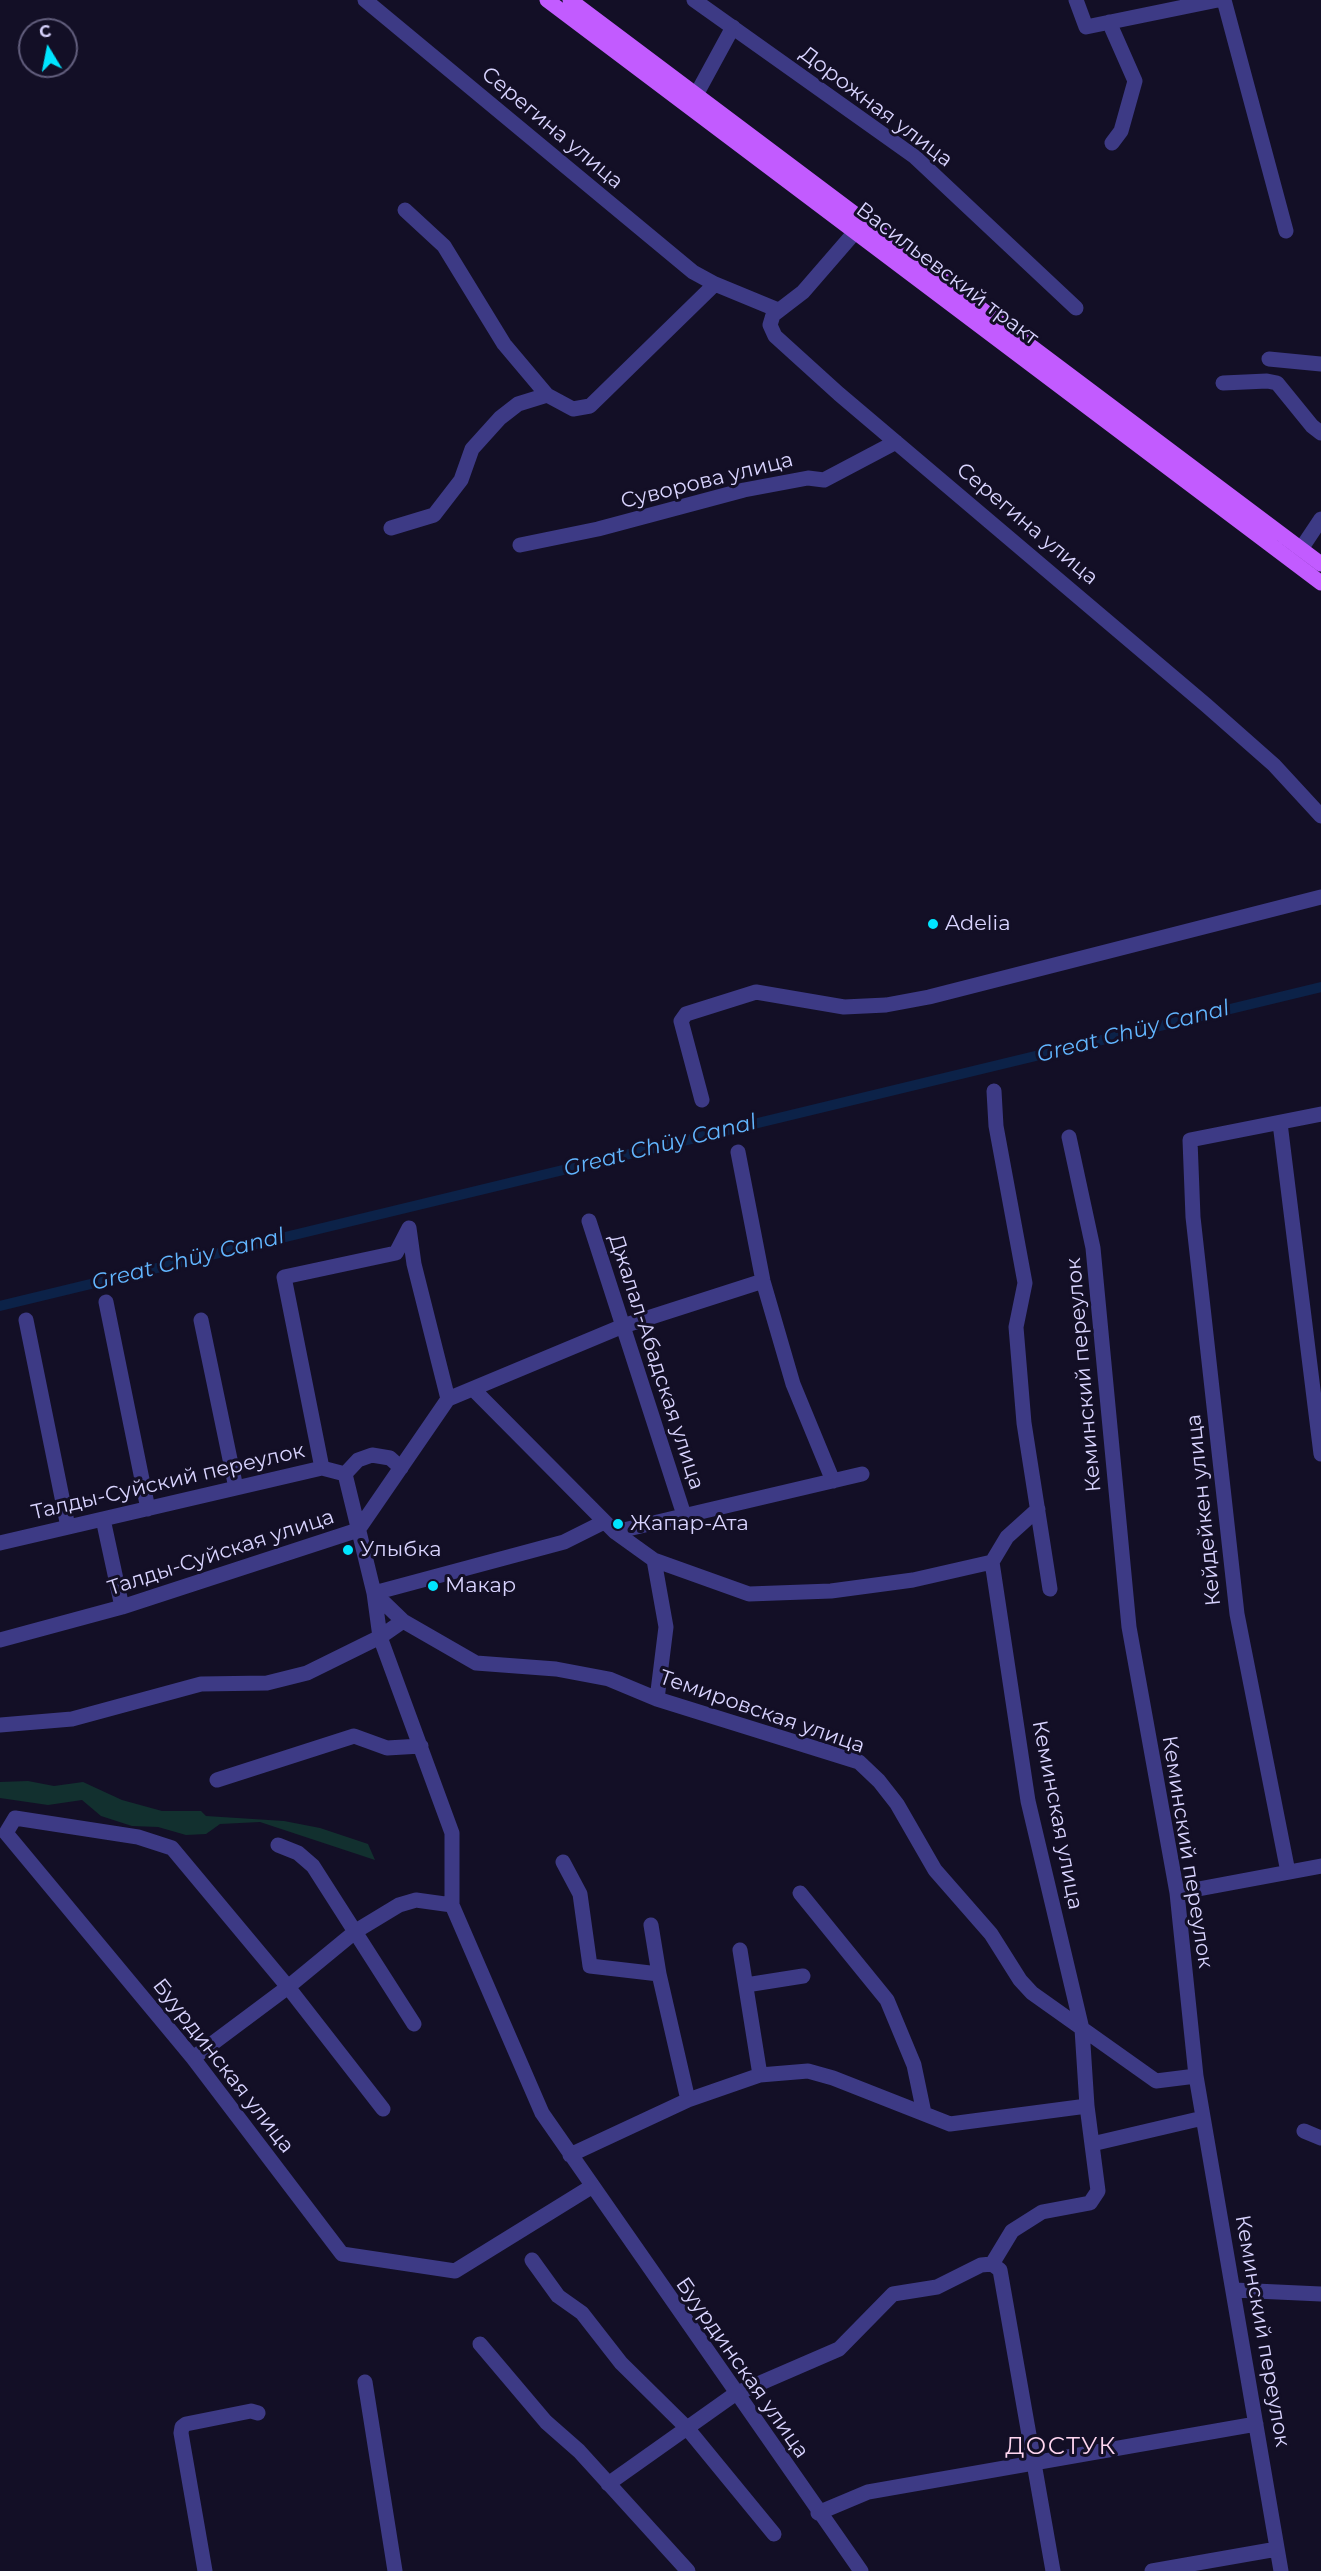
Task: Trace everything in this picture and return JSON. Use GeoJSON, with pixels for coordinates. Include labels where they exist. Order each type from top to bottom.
{"type":"FeatureCollection","features":[{"type":"Feature","properties":{"kind":"main road","name":"Васильевский тракт"},"geometry":{"type":"LineString","coordinates":[[547,0],[1321,583]]}},
{"type":"Feature","properties":{"kind":"main road","name":"Васильевский тракт"},"geometry":{"type":"LineString","coordinates":[[570,0],[1321,564]]}},
{"type":"Feature","properties":{"kind":"street","name":"Серегина улица"},"geometry":{"type":"LineString","coordinates":[[366,0],[693,272],[715,284],[778,310],[769,320],[775,336],[1215,713],[1274,765],[1321,816]]}},
{"type":"Feature","properties":{"kind":"street","name":"Дорожная улица"},"geometry":{"type":"LineString","coordinates":[[694,0],[915,157],[1076,308]]}},
{"type":"Feature","properties":{"kind":"street"},"geometry":{"type":"LineString","coordinates":[[1076,0],[1086,27],[1218,0]]}},
{"type":"Feature","properties":{"kind":"street"},"geometry":{"type":"LineString","coordinates":[[1224,0],[1286,231]]}},
{"type":"Feature","properties":{"kind":"street"},"geometry":{"type":"LineString","coordinates":[[1108,22],[1135,81],[1121,131],[1112,143]]}},
{"type":"Feature","properties":{"kind":"street"},"geometry":{"type":"LineString","coordinates":[[696,95],[733,27]]}},
{"type":"Feature","properties":{"kind":"street"},"geometry":{"type":"LineString","coordinates":[[405,210],[444,246],[504,344],[546,395],[573,409],[590,406],[715,284]]}},
{"type":"Feature","properties":{"kind":"street"},"geometry":{"type":"LineString","coordinates":[[778,310],[803,292],[855,232]]}},
{"type":"Feature","properties":{"kind":"street"},"geometry":{"type":"LineString","coordinates":[[1269,359],[1321,364]]}},
{"type":"Feature","properties":{"kind":"street"},"geometry":{"type":"LineString","coordinates":[[1223,382],[1267,381],[1277,383],[1312,426],[1321,433]]}},
{"type":"Feature","properties":{"kind":"street"},"geometry":{"type":"LineString","coordinates":[[391,528],[434,514],[460,480],[472,449],[500,418],[518,404],[546,395]]}},
{"type":"Feature","properties":{"kind":"street","name":"Суворова улица"},"geometry":{"type":"LineString","coordinates":[[520,545],[598,530],[744,490],[808,478],[824,480],[896,442]]}},
{"type":"Feature","properties":{"kind":"street"},"geometry":{"type":"LineString","coordinates":[[1301,549],[1321,519]]}},
{"type":"Feature","properties":{"kind":"street"},"geometry":{"type":"LineString","coordinates":[[702,1100],[681,1021],[686,1014],[756,992],[844,1007],[886,1005],[929,997],[1321,897]]}},
{"type":"Feature","properties":{"kind":"street"},"geometry":{"type":"LineString","coordinates":[[994,1091],[996,1126],[1025,1283],[1016,1327],[1024,1423],[1050,1589]]}},
{"type":"Feature","properties":{"kind":"street"},"geometry":{"type":"LineString","coordinates":[[1321,1114],[1280,1122],[1321,1454]]}},
{"type":"Feature","properties":{"kind":"street","name":"Кейдейкен улица"},"geometry":{"type":"LineString","coordinates":[[1280,1122],[1190,1140],[1193,1217],[1237,1614],[1288,1872]]}},
{"type":"Feature","properties":{"kind":"street","name":"Кеминский переулок"},"geometry":{"type":"LineString","coordinates":[[1069,1137],[1093,1248],[1129,1627],[1177,1893],[1196,2076],[1281,2571]]}},
{"type":"Feature","properties":{"kind":"street"},"geometry":{"type":"LineString","coordinates":[[738,1152],[763,1281],[793,1384],[833,1481]]}},
{"type":"Feature","properties":{"kind":"street","name":"Джалал-Абадская улица"},"geometry":{"type":"LineString","coordinates":[[589,1221],[684,1515]]}},
{"type":"Feature","properties":{"kind":"street"},"geometry":{"type":"LineString","coordinates":[[322,1468],[284,1277],[396,1253],[409,1228],[414,1264],[448,1399],[623,1326],[763,1281]]}},
{"type":"Feature","properties":{"kind":"street"},"geometry":{"type":"LineString","coordinates":[[106,1302],[148,1509]]}},
{"type":"Feature","properties":{"kind":"street"},"geometry":{"type":"LineString","coordinates":[[26,1320],[68,1527]]}},
{"type":"Feature","properties":{"kind":"street"},"geometry":{"type":"LineString","coordinates":[[201,1320],[236,1488]]}},
{"type":"Feature","properties":{"kind":"street"},"geometry":{"type":"LineString","coordinates":[[473,1389],[610,1527],[654,1560],[749,1594],[831,1591],[913,1580],[992,1562],[1007,1537],[1038,1509]]}},
{"type":"Feature","properties":{"kind":"street","name":"Талды-Суйская улица"},"geometry":{"type":"LineString","coordinates":[[0,1640],[122,1607],[358,1530],[448,1399]]}},
{"type":"Feature","properties":{"kind":"street"},"geometry":{"type":"LineString","coordinates":[[345,1474],[358,1460],[372,1455],[390,1458],[401,1468]]}},
{"type":"Feature","properties":{"kind":"street","name":"Талды-Суйский переулок"},"geometry":{"type":"LineString","coordinates":[[0,1543],[322,1468],[345,1474]]}},
{"type":"Feature","properties":{"kind":"street","name":"Буурдинская улица"},"geometry":{"type":"LineString","coordinates":[[345,1474],[374,1593],[380,1637],[452,1833],[452,1905],[542,2114],[818,2513],[861,2571]]}},
{"type":"Feature","properties":{"kind":"street"},"geometry":{"type":"LineString","coordinates":[[374,1593],[564,1542],[610,1527],[684,1515],[862,1474]]}},
{"type":"Feature","properties":{"kind":"street"},"geometry":{"type":"LineString","coordinates":[[103,1519],[122,1607]]}},
{"type":"Feature","properties":{"kind":"street"},"geometry":{"type":"LineString","coordinates":[[654,1560],[666,1627],[657,1699]]}},
{"type":"Feature","properties":{"kind":"street","name":"Кеминская улица"},"geometry":{"type":"LineString","coordinates":[[992,1562],[1028,1801],[1082,2029],[1087,2106],[1098,2191],[1096,2198],[1090,2203],[1042,2212],[1012,2231],[992,2264]]}},
{"type":"Feature","properties":{"kind":"street","name":"Темировская улица"},"geometry":{"type":"LineString","coordinates":[[374,1593],[404,1621],[476,1663],[556,1669],[609,1679],[657,1699],[859,1762],[879,1781],[897,1804],[935,1870],[991,1934],[1020,1980],[1032,1993],[1156,2081],[1196,2076]]}},
{"type":"Feature","properties":{"kind":"street"},"geometry":{"type":"LineString","coordinates":[[0,1725],[72,1719],[201,1684],[267,1683],[307,1673],[380,1637],[404,1621]]}},
{"type":"Feature","properties":{"kind":"street"},"geometry":{"type":"LineString","coordinates":[[217,1780],[354,1736],[387,1748],[421,1746]]}},
{"type":"Feature","properties":{"kind":"street","name":"Буурдинская улица"},"geometry":{"type":"LineString","coordinates":[[288,1987],[172,1848],[138,1837],[15,1818],[6,1833],[193,2058],[342,2254],[454,2271],[591,2187]]}},
{"type":"Feature","properties":{"kind":"street"},"geometry":{"type":"LineString","coordinates":[[278,1845],[298,1853],[313,1866],[414,2024]]}},
{"type":"Feature","properties":{"kind":"street"},"geometry":{"type":"LineString","coordinates":[[563,1862],[580,1894],[590,1966],[659,1974]]}},
{"type":"Feature","properties":{"kind":"street"},"geometry":{"type":"LineString","coordinates":[[1177,1893],[1321,1866]]}},
{"type":"Feature","properties":{"kind":"street"},"geometry":{"type":"LineString","coordinates":[[800,1893],[887,2000],[914,2065],[924,2113]]}},
{"type":"Feature","properties":{"kind":"street"},"geometry":{"type":"LineString","coordinates":[[193,2058],[288,1987],[356,1931],[399,1905],[416,1900],[452,1905]]}},
{"type":"Feature","properties":{"kind":"street"},"geometry":{"type":"LineString","coordinates":[[651,1925],[659,1974],[688,2100]]}},
{"type":"Feature","properties":{"kind":"street"},"geometry":{"type":"LineString","coordinates":[[740,1950],[760,2075]]}},
{"type":"Feature","properties":{"kind":"street"},"geometry":{"type":"LineString","coordinates":[[746,1985],[803,1976]]}},
{"type":"Feature","properties":{"kind":"street"},"geometry":{"type":"LineString","coordinates":[[288,1987],[383,2109]]}},
{"type":"Feature","properties":{"kind":"street"},"geometry":{"type":"LineString","coordinates":[[570,2155],[688,2100],[760,2075],[808,2071],[834,2078],[950,2124],[1087,2106]]}},
{"type":"Feature","properties":{"kind":"street"},"geometry":{"type":"LineString","coordinates":[[1092,2144],[1203,2118]]}},
{"type":"Feature","properties":{"kind":"street"},"geometry":{"type":"LineString","coordinates":[[1304,2131],[1321,2138]]}},
{"type":"Feature","properties":{"kind":"street"},"geometry":{"type":"LineString","coordinates":[[532,2260],[558,2296],[582,2313],[621,2363],[687,2428],[774,2534]]}},
{"type":"Feature","properties":{"kind":"street"},"geometry":{"type":"LineString","coordinates":[[608,2484],[735,2394],[839,2349],[893,2294],[937,2287],[981,2265],[992,2264],[1000,2270],[1053,2571]]}},
{"type":"Feature","properties":{"kind":"street"},"geometry":{"type":"LineString","coordinates":[[1234,2290],[1321,2294]]}},
{"type":"Feature","properties":{"kind":"street"},"geometry":{"type":"LineString","coordinates":[[480,2344],[546,2422],[579,2451],[688,2571]]}},
{"type":"Feature","properties":{"kind":"street"},"geometry":{"type":"LineString","coordinates":[[365,2382],[395,2571]]}},
{"type":"Feature","properties":{"kind":"street"},"geometry":{"type":"LineString","coordinates":[[205,2571],[181,2433],[183,2427],[186,2424],[251,2411],[258,2413]]}},
{"type":"Feature","properties":{"kind":"street"},"geometry":{"type":"LineString","coordinates":[[818,2513],[868,2492],[1256,2424]]}},
{"type":"Feature","properties":{"kind":"street"},"geometry":{"type":"LineString","coordinates":[[1152,2571],[1277,2549]]}},
{"type":"Feature","properties":{"kind":"green space"},"geometry":{"type":"Polygon","coordinates":[[[28,1781],[54,1786],[83,1782],[122,1800],[162,1811],[201,1811],[206,1816],[284,1821],[320,1828],[368,1844],[375,1860],[260,1822],[220,1824],[206,1834],[186,1835],[158,1827],[132,1826],[101,1816],[82,1800],[48,1805],[0,1798],[0,1782],[28,1781]]]}},
{"type":"Feature","properties":{"kind":"waterway","name":"Great Chüy Canal"},"geometry":{"type":"LineString","coordinates":[[0,1306],[1321,987]]}},
{"type":"Feature","properties":{"kind":"place","name":"Adelia"},"geometry":{"type":"Point","coordinates":[933,924]}},
{"type":"Feature","properties":{"kind":"place","name":"Жапар-Ата"},"geometry":{"type":"Point","coordinates":[618,1524]}},
{"type":"Feature","properties":{"kind":"place","name":"Улыбка"},"geometry":{"type":"Point","coordinates":[348,1550]}},
{"type":"Feature","properties":{"kind":"place","name":"Макар"},"geometry":{"type":"Point","coordinates":[433,1586]}},
{"type":"Feature","properties":{"kind":"district","name":"ДОСТУК"},"geometry":{"type":"Point","coordinates":[1061,2447]}}]}
